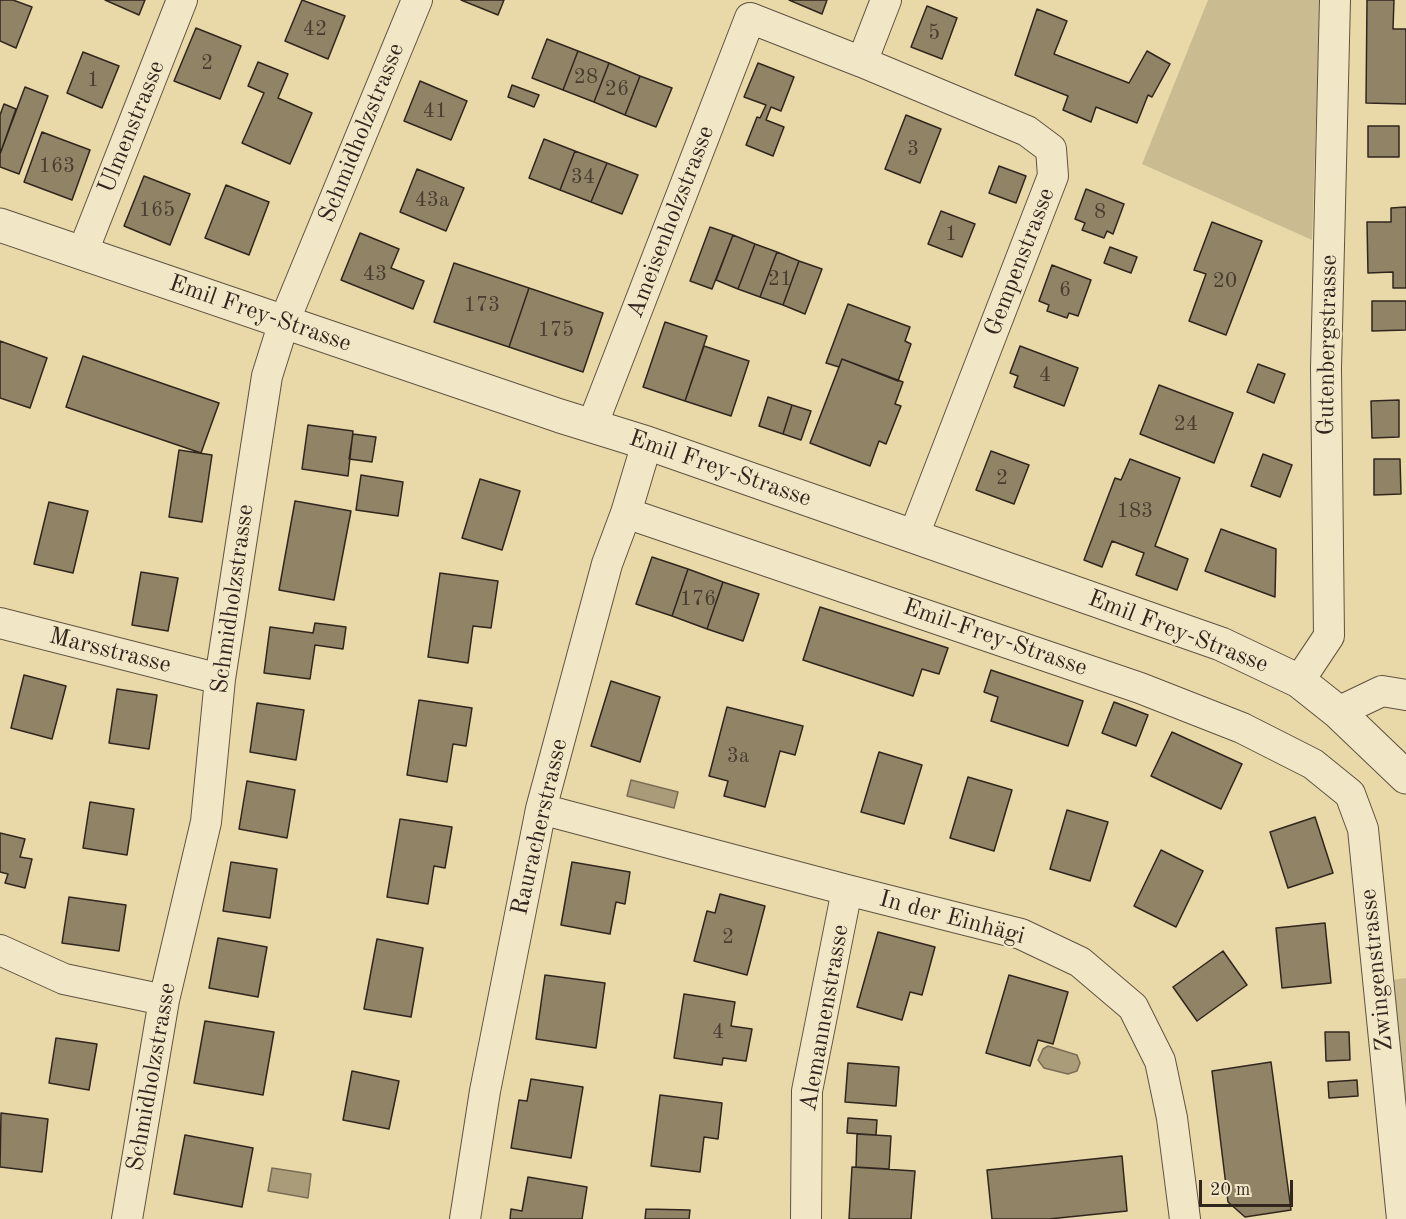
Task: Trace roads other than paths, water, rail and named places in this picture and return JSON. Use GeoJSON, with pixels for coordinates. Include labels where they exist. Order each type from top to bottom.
{"type":"FeatureCollection","features":[{"type":"Feature","properties":{"kind":"street","name":"Ulmenstrasse"},"geometry":{"type":"LineString","coordinates":[[82,254],[182,0]]}},
{"type":"Feature","properties":{"kind":"street","name":"Schmidholzstrasse"},"geometry":{"type":"LineString","coordinates":[[127,1219],[164,1000],[206,822],[220,680],[267,376],[284,322],[417,0]]}},
{"type":"Feature","properties":{"kind":"street"},"geometry":{"type":"LineString","coordinates":[[862,62],[886,0]]}},
{"type":"Feature","properties":{"kind":"street","name":"Gutenbergstrasse"},"geometry":{"type":"LineString","coordinates":[[1299,681],[1329,636],[1326,368],[1335,0]]}},
{"type":"Feature","properties":{"kind":"street","name":"Ameisenholzstrasse"},"geometry":{"type":"LineString","coordinates":[[592,426],[753,9],[862,62]]}},
{"type":"Feature","properties":{"kind":"street","name":"Gempenstrasse"},"geometry":{"type":"LineString","coordinates":[[862,62],[1027,131],[1051,149],[1053,176],[914,535]]}},
{"type":"Feature","properties":{"kind":"street","name":"Emil Frey-Strasse"},"geometry":{"type":"LineString","coordinates":[[0,225],[647,443],[1221,644],[1299,681],[1338,712],[1406,777]]}},
{"type":"Feature","properties":{"kind":"street","name":"Rauracherstrasse"},"geometry":{"type":"LineString","coordinates":[[465,1219],[485,1091],[541,809],[607,564],[626,513],[647,443]]}},
{"type":"Feature","properties":{"kind":"street","name":"Emil-Frey-Strasse"},"geometry":{"type":"LineString","coordinates":[[626,513],[1000,639],[1160,696],[1242,728],[1313,764],[1350,794]]}},
{"type":"Feature","properties":{"kind":"street","name":"Marsstrasse"},"geometry":{"type":"LineString","coordinates":[[0,623],[220,680]]}},
{"type":"Feature","properties":{"kind":"street"},"geometry":{"type":"LineString","coordinates":[[1338,712],[1382,691],[1406,695]]}},
{"type":"Feature","properties":{"kind":"street","name":"Zwingenstrasse"},"geometry":{"type":"LineString","coordinates":[[1350,794],[1363,829],[1402,1219]]}},
{"type":"Feature","properties":{"kind":"street","name":"In der Einhägi"},"geometry":{"type":"LineString","coordinates":[[541,809],[1021,934],[1080,962],[1133,1007],[1160,1061],[1172,1118],[1185,1219]]}},
{"type":"Feature","properties":{"kind":"street","name":"Alemannenstrasse"},"geometry":{"type":"LineString","coordinates":[[806,1219],[807,1092],[847,890]]}},
{"type":"Feature","properties":{"kind":"street"},"geometry":{"type":"LineString","coordinates":[[0,950],[64,979],[164,1000]]}}]}
